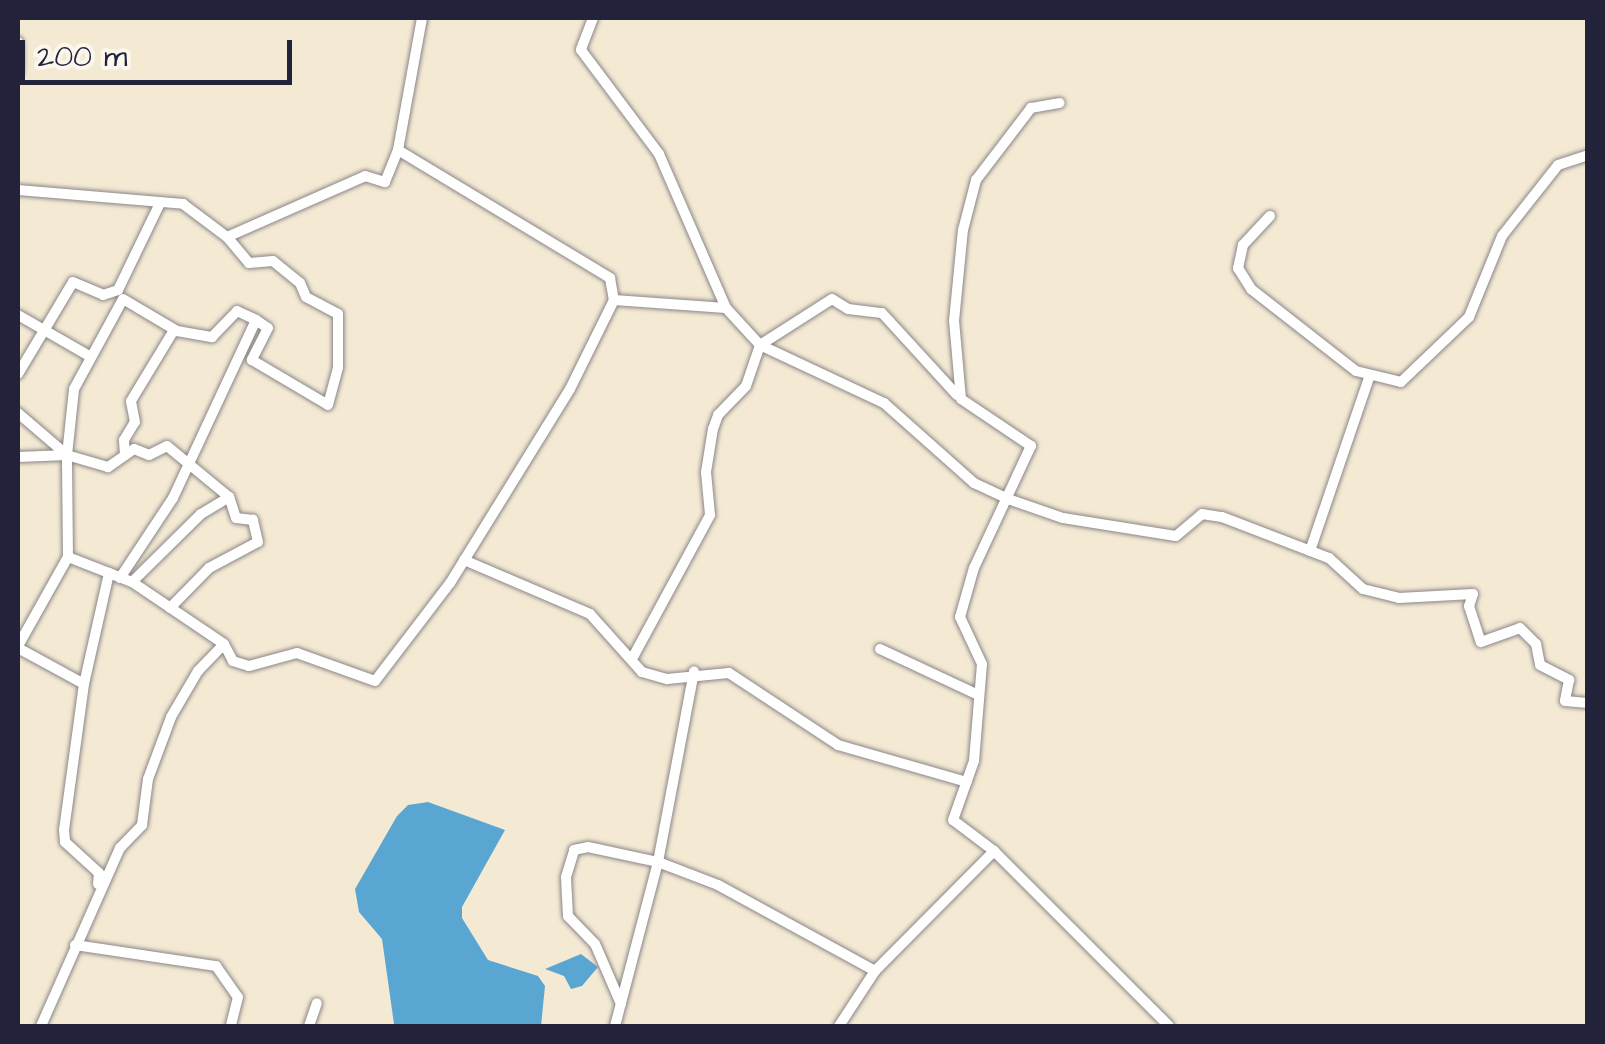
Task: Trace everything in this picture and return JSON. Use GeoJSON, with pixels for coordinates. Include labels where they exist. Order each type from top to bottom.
{"type":"FeatureCollection","features":[{"type":"Feature","properties":{"kind":"street"},"geometry":{"type":"LineString","coordinates":[[227,236],[365,176],[386,182],[398,150],[422,18]]}},
{"type":"Feature","properties":{"kind":"street"},"geometry":{"type":"LineString","coordinates":[[592,18],[581,50],[659,154],[726,308],[760,345],[884,404],[974,483],[1008,499],[1063,518],[1176,536],[1202,514],[1212,516],[1329,558],[1364,589],[1398,598],[1473,594],[1469,606],[1482,642],[1520,628],[1536,644],[1540,665],[1569,680],[1565,701],[1588,703]]}},
{"type":"Feature","properties":{"kind":"street"},"geometry":{"type":"LineString","coordinates":[[18,42],[18,71]]}},
{"type":"Feature","properties":{"kind":"street"},"geometry":{"type":"LineString","coordinates":[[961,399],[954,320],[963,230],[976,180],[1030,108],[1060,103]]}},
{"type":"Feature","properties":{"kind":"street"},"geometry":{"type":"LineString","coordinates":[[68,558],[120,578],[170,608],[224,644],[233,660],[249,666],[297,653],[375,682],[464,560],[570,390],[614,300],[610,278],[398,150]]}},
{"type":"Feature","properties":{"kind":"street"},"geometry":{"type":"LineString","coordinates":[[1270,216],[1244,246],[1238,268],[1250,289],[1369,378],[1402,382],[1428,362],[1470,317],[1502,236],[1558,165],[1588,155]]}},
{"type":"Feature","properties":{"kind":"street"},"geometry":{"type":"LineString","coordinates":[[18,190],[159,206],[183,204],[227,236],[249,264],[273,261],[300,283],[306,298],[338,314],[341,341],[328,405],[252,360],[268,328],[256,320],[237,311],[212,337],[174,330],[120,295],[102,294],[72,282],[40,328],[18,374]]}},
{"type":"Feature","properties":{"kind":"street"},"geometry":{"type":"LineString","coordinates":[[84,684],[18,647],[68,558],[67,455],[74,389],[159,206]]}},
{"type":"Feature","properties":{"kind":"street"},"geometry":{"type":"LineString","coordinates":[[633,657],[710,515],[706,472],[713,429],[718,415],[746,386],[760,345],[832,299],[848,309],[869,308],[902,332],[961,399],[1030,446],[974,568],[960,617],[982,664],[967,782],[954,811],[955,828],[994,851],[1169,1026]]}},
{"type":"Feature","properties":{"kind":"street"},"geometry":{"type":"LineString","coordinates":[[614,300],[726,308]]}},
{"type":"Feature","properties":{"kind":"street"},"geometry":{"type":"LineString","coordinates":[[18,315],[91,357]]}},
{"type":"Feature","properties":{"kind":"street"},"geometry":{"type":"LineString","coordinates":[[97,895],[99,873],[66,842],[64,830],[84,684],[120,578],[173,498],[256,320]]}},
{"type":"Feature","properties":{"kind":"street"},"geometry":{"type":"LineString","coordinates":[[124,455],[124,440],[135,422],[131,401],[174,330]]}},
{"type":"Feature","properties":{"kind":"street"},"geometry":{"type":"LineString","coordinates":[[1310,551],[1369,378]]}},
{"type":"Feature","properties":{"kind":"street"},"geometry":{"type":"LineString","coordinates":[[18,413],[67,455]]}},
{"type":"Feature","properties":{"kind":"street"},"geometry":{"type":"LineString","coordinates":[[18,458],[67,455],[108,467],[124,455],[167,446],[229,498],[236,518],[253,520],[258,542],[208,568],[170,608]]}},
{"type":"Feature","properties":{"kind":"street"},"geometry":{"type":"LineString","coordinates":[[120,578],[201,514],[229,498]]}},
{"type":"Feature","properties":{"kind":"street"},"geometry":{"type":"LineString","coordinates":[[464,560],[590,614],[633,657],[642,672],[668,679],[694,672],[730,672],[838,745],[967,782]]}},
{"type":"Feature","properties":{"kind":"street"},"geometry":{"type":"LineString","coordinates":[[41,1026],[120,848],[142,824],[148,779],[171,717],[198,670],[224,644]]}},
{"type":"Feature","properties":{"kind":"street"},"geometry":{"type":"LineString","coordinates":[[880,649],[978,695]]}},
{"type":"Feature","properties":{"kind":"street"},"geometry":{"type":"LineString","coordinates":[[615,1026],[658,862],[694,672]]}},
{"type":"Feature","properties":{"kind":"street"},"geometry":{"type":"LineString","coordinates":[[620,1004],[595,944],[568,916],[566,877],[574,850],[588,847],[658,862],[732,893],[875,972]]}},
{"type":"Feature","properties":{"kind":"street"},"geometry":{"type":"LineString","coordinates":[[839,1026],[875,972],[994,851]]}},
{"type":"Feature","properties":{"kind":"street"},"geometry":{"type":"LineString","coordinates":[[75,945],[216,966],[238,997],[231,1026]]}},
{"type":"Feature","properties":{"kind":"street"},"geometry":{"type":"LineString","coordinates":[[309,1026],[317,1004]]}},
{"type":"Feature","properties":{"kind":"water"},"geometry":{"type":"Polygon","coordinates":[[[428,802],[505,830],[462,907],[462,918],[488,960],[538,976],[545,986],[541,1026],[394,1024],[382,939],[359,912],[355,889],[397,816],[408,805],[428,802]]]}},
{"type":"Feature","properties":{"kind":"water"},"geometry":{"type":"Polygon","coordinates":[[[581,954],[598,967],[582,986],[571,989],[564,976],[545,969],[581,954]]]}}]}
